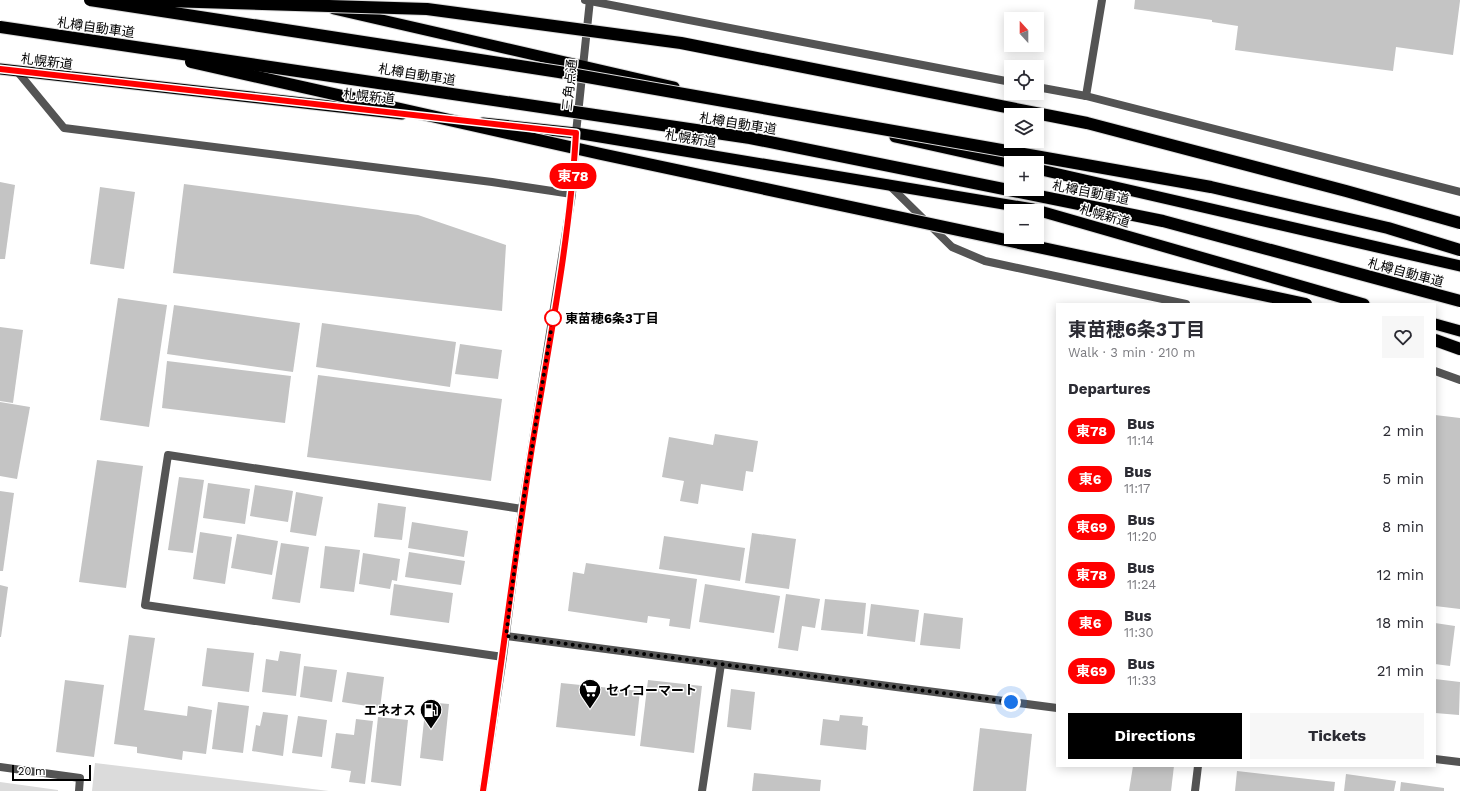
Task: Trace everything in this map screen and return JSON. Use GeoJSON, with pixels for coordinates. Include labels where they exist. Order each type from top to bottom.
{"type":"FeatureCollection","features":[{"type":"Feature","properties":{"kind":"highway","name":"札樽自動車道"},"geometry":{"type":"LineString","coordinates":[[90,0],[559,72],[1211,188],[1388,228],[1460,250]]}},
{"type":"Feature","properties":{"kind":"highway"},"geometry":{"type":"LineString","coordinates":[[119,0],[427,9],[681,43],[1087,123],[1346,191],[1460,223]]}},
{"type":"Feature","properties":{"kind":"highway"},"geometry":{"type":"LineString","coordinates":[[292,0],[1004,161]]}},
{"type":"Feature","properties":{"kind":"highway","name":"札樽自動車道"},"geometry":{"type":"LineString","coordinates":[[0,27],[750,138],[1163,221],[1460,301]]}},
{"type":"Feature","properties":{"kind":"highway"},"geometry":{"type":"LineString","coordinates":[[105,42],[601,154],[1301,303]]}},
{"type":"Feature","properties":{"kind":"highway","name":"札幌新道"},"geometry":{"type":"LineString","coordinates":[[0,68],[576,133],[1033,209],[1361,303]]}},
{"type":"Feature","properties":{"kind":"highway"},"geometry":{"type":"LineString","coordinates":[[1044,171],[1460,266]]}},
{"type":"Feature","properties":{"kind":"highway"},"geometry":{"type":"LineString","coordinates":[[1436,324],[1460,332]]}},
{"type":"Feature","properties":{"kind":"highway"},"geometry":{"type":"LineString","coordinates":[[1436,340],[1460,349]]}},
{"type":"Feature","properties":{"kind":"street","name":"三角点通"},"geometry":{"type":"LineString","coordinates":[[483,791],[506,636],[522,509],[572,194],[588,0]]}},
{"type":"Feature","properties":{"kind":"street"},"geometry":{"type":"LineString","coordinates":[[588,0],[1004,81]]}},
{"type":"Feature","properties":{"kind":"street"},"geometry":{"type":"LineString","coordinates":[[1086,96],[1102,0]]}},
{"type":"Feature","properties":{"kind":"street"},"geometry":{"type":"LineString","coordinates":[[17,71],[64,128],[492,182],[572,194]]}},
{"type":"Feature","properties":{"kind":"street"},"geometry":{"type":"LineString","coordinates":[[1044,88],[1086,96],[1460,192]]}},
{"type":"Feature","properties":{"kind":"street"},"geometry":{"type":"LineString","coordinates":[[888,184],[952,247],[985,261],[1181,303]]}},
{"type":"Feature","properties":{"kind":"street"},"geometry":{"type":"LineString","coordinates":[[1436,371],[1460,380]]}},
{"type":"Feature","properties":{"kind":"street"},"geometry":{"type":"LineString","coordinates":[[503,657],[145,605],[168,455],[522,509]]}},
{"type":"Feature","properties":{"kind":"street"},"geometry":{"type":"LineString","coordinates":[[506,636],[1056,708]]}},
{"type":"Feature","properties":{"kind":"street"},"geometry":{"type":"LineString","coordinates":[[702,791],[721,664]]}},
{"type":"Feature","properties":{"kind":"street"},"geometry":{"type":"LineString","coordinates":[[1436,759],[1460,762]]}},
{"type":"Feature","properties":{"kind":"street"},"geometry":{"type":"LineString","coordinates":[[0,767],[80,778],[79,791]]}},
{"type":"Feature","properties":{"kind":"street"},"geometry":{"type":"LineString","coordinates":[[1195,791],[1198,767]]}},
{"type":"Feature","properties":{"kind":"shaded area"},"geometry":{"type":"Polygon","coordinates":[[[95,763],[329,791],[92,791],[95,763]]]}},
{"type":"Feature","properties":{"kind":"shaded area"},"geometry":{"type":"Polygon","coordinates":[[[0,782],[58,790],[58,791],[0,791],[0,782]]]}},
{"type":"Feature","properties":{"kind":"building"},"geometry":{"type":"Polygon","coordinates":[[[1135,0],[1460,1],[1453,55],[1396,47],[1393,71],[1235,50],[1238,26],[1212,22],[1212,20],[1134,9],[1135,0]]]}},
{"type":"Feature","properties":{"kind":"building"},"geometry":{"type":"Polygon","coordinates":[[[0,182],[15,185],[5,259],[0,259],[0,182]]]}},
{"type":"Feature","properties":{"kind":"building"},"geometry":{"type":"Polygon","coordinates":[[[184,184],[418,215],[506,245],[502,311],[173,273],[184,184]]]}},
{"type":"Feature","properties":{"kind":"building"},"geometry":{"type":"Polygon","coordinates":[[[100,187],[135,192],[124,269],[90,264],[100,187]]]}},
{"type":"Feature","properties":{"kind":"building"},"geometry":{"type":"Polygon","coordinates":[[[118,298],[167,305],[149,427],[100,420],[118,298]]]}},
{"type":"Feature","properties":{"kind":"building"},"geometry":{"type":"Polygon","coordinates":[[[174,305],[300,323],[293,372],[167,354],[174,305]]]}},
{"type":"Feature","properties":{"kind":"building"},"geometry":{"type":"Polygon","coordinates":[[[322,323],[456,342],[450,387],[316,367],[322,323]]]}},
{"type":"Feature","properties":{"kind":"building"},"geometry":{"type":"Polygon","coordinates":[[[0,327],[23,330],[13,403],[0,401],[0,327]]]}},
{"type":"Feature","properties":{"kind":"building"},"geometry":{"type":"Polygon","coordinates":[[[460,344],[502,350],[498,379],[455,374],[460,344]]]}},
{"type":"Feature","properties":{"kind":"building"},"geometry":{"type":"Polygon","coordinates":[[[167,361],[291,376],[285,423],[162,408],[167,361]]]}},
{"type":"Feature","properties":{"kind":"building"},"geometry":{"type":"Polygon","coordinates":[[[318,375],[502,399],[491,481],[307,457],[318,375]]]}},
{"type":"Feature","properties":{"kind":"building"},"geometry":{"type":"Polygon","coordinates":[[[0,402],[30,407],[17,479],[0,476],[0,402]]]}},
{"type":"Feature","properties":{"kind":"building"},"geometry":{"type":"Polygon","coordinates":[[[1436,415],[1460,418],[1460,609],[1436,606],[1436,415]]]}},
{"type":"Feature","properties":{"kind":"building"},"geometry":{"type":"Polygon","coordinates":[[[715,434],[758,441],[753,472],[746,471],[743,491],[701,484],[698,504],[680,501],[684,481],[662,477],[669,437],[713,445],[715,434]]]}},
{"type":"Feature","properties":{"kind":"building"},"geometry":{"type":"Polygon","coordinates":[[[97,460],[143,466],[126,588],[79,582],[97,460]]]}},
{"type":"Feature","properties":{"kind":"building"},"geometry":{"type":"Polygon","coordinates":[[[179,477],[204,480],[193,553],[168,550],[179,477]]]}},
{"type":"Feature","properties":{"kind":"building"},"geometry":{"type":"Polygon","coordinates":[[[208,483],[250,489],[245,524],[203,518],[208,483]]]}},
{"type":"Feature","properties":{"kind":"building"},"geometry":{"type":"Polygon","coordinates":[[[255,485],[293,491],[288,522],[250,516],[255,485]]]}},
{"type":"Feature","properties":{"kind":"building"},"geometry":{"type":"Polygon","coordinates":[[[0,491],[14,493],[3,571],[0,571],[0,491]]]}},
{"type":"Feature","properties":{"kind":"building"},"geometry":{"type":"Polygon","coordinates":[[[296,492],[323,497],[316,536],[290,532],[296,492]]]}},
{"type":"Feature","properties":{"kind":"building"},"geometry":{"type":"Polygon","coordinates":[[[378,503],[406,507],[402,540],[374,537],[378,503]]]}},
{"type":"Feature","properties":{"kind":"building"},"geometry":{"type":"Polygon","coordinates":[[[412,522],[468,531],[464,557],[408,548],[412,522]]]}},
{"type":"Feature","properties":{"kind":"building"},"geometry":{"type":"Polygon","coordinates":[[[200,532],[232,537],[225,584],[193,579],[200,532]]]}},
{"type":"Feature","properties":{"kind":"building"},"geometry":{"type":"Polygon","coordinates":[[[752,533],[796,539],[789,589],[745,583],[752,533]]]}},
{"type":"Feature","properties":{"kind":"building"},"geometry":{"type":"Polygon","coordinates":[[[237,534],[278,541],[272,575],[231,568],[237,534]]]}},
{"type":"Feature","properties":{"kind":"building"},"geometry":{"type":"Polygon","coordinates":[[[664,536],[745,548],[740,581],[659,569],[664,536]]]}},
{"type":"Feature","properties":{"kind":"building"},"geometry":{"type":"Polygon","coordinates":[[[281,543],[309,547],[300,603],[272,599],[281,543]]]}},
{"type":"Feature","properties":{"kind":"building"},"geometry":{"type":"Polygon","coordinates":[[[325,546],[360,550],[354,592],[320,588],[325,546]]]}},
{"type":"Feature","properties":{"kind":"building"},"geometry":{"type":"Polygon","coordinates":[[[409,552],[465,561],[461,585],[405,577],[409,552]]]}},
{"type":"Feature","properties":{"kind":"building"},"geometry":{"type":"Polygon","coordinates":[[[363,553],[400,559],[397,581],[392,580],[390,589],[359,584],[363,553]]]}},
{"type":"Feature","properties":{"kind":"building"},"geometry":{"type":"Polygon","coordinates":[[[586,563],[697,579],[690,629],[669,626],[670,619],[648,616],[647,623],[568,611],[573,572],[584,574],[586,563]]]}},
{"type":"Feature","properties":{"kind":"building"},"geometry":{"type":"Polygon","coordinates":[[[394,584],[453,593],[449,623],[390,615],[394,584]]]}},
{"type":"Feature","properties":{"kind":"building"},"geometry":{"type":"Polygon","coordinates":[[[705,584],[780,596],[774,633],[699,622],[705,584]]]}},
{"type":"Feature","properties":{"kind":"building"},"geometry":{"type":"Polygon","coordinates":[[[0,585],[8,587],[1,637],[0,637],[0,585]]]}},
{"type":"Feature","properties":{"kind":"building"},"geometry":{"type":"Polygon","coordinates":[[[786,594],[820,599],[815,628],[802,626],[798,651],[778,648],[786,594]]]}},
{"type":"Feature","properties":{"kind":"building"},"geometry":{"type":"Polygon","coordinates":[[[825,599],[866,603],[863,634],[821,630],[825,599]]]}},
{"type":"Feature","properties":{"kind":"building"},"geometry":{"type":"Polygon","coordinates":[[[871,604],[919,610],[915,642],[867,636],[871,604]]]}},
{"type":"Feature","properties":{"kind":"building"},"geometry":{"type":"Polygon","coordinates":[[[924,613],[963,618],[960,649],[920,645],[924,613]]]}},
{"type":"Feature","properties":{"kind":"building"},"geometry":{"type":"Polygon","coordinates":[[[1436,623],[1455,626],[1450,666],[1436,664],[1436,623]]]}},
{"type":"Feature","properties":{"kind":"building"},"geometry":{"type":"Polygon","coordinates":[[[129,635],[155,638],[144,710],[187,716],[188,706],[212,710],[206,754],[183,751],[182,760],[137,753],[137,747],[114,744],[129,635]]]}},
{"type":"Feature","properties":{"kind":"building"},"geometry":{"type":"Polygon","coordinates":[[[207,648],[254,653],[249,692],[202,686],[207,648]]]}},
{"type":"Feature","properties":{"kind":"building"},"geometry":{"type":"Polygon","coordinates":[[[280,651],[301,654],[296,696],[262,692],[266,659],[278,661],[280,651]]]}},
{"type":"Feature","properties":{"kind":"building"},"geometry":{"type":"Polygon","coordinates":[[[304,666],[337,670],[332,702],[300,697],[304,666]]]}},
{"type":"Feature","properties":{"kind":"building"},"geometry":{"type":"Polygon","coordinates":[[[347,672],[384,677],[380,708],[342,702],[347,672]]]}},
{"type":"Feature","properties":{"kind":"building"},"geometry":{"type":"Polygon","coordinates":[[[1436,679],[1460,682],[1459,715],[1436,713],[1436,679]]]}},
{"type":"Feature","properties":{"kind":"building"},"geometry":{"type":"Polygon","coordinates":[[[65,680],[104,685],[94,757],[56,752],[65,680]]]}},
{"type":"Feature","properties":{"kind":"building"},"geometry":{"type":"Polygon","coordinates":[[[648,680],[702,686],[694,753],[640,746],[648,680]]]}},
{"type":"Feature","properties":{"kind":"building"},"geometry":{"type":"Polygon","coordinates":[[[561,683],[640,691],[635,736],[556,727],[561,683]]]}},
{"type":"Feature","properties":{"kind":"building"},"geometry":{"type":"Polygon","coordinates":[[[731,689],[755,692],[751,730],[727,727],[731,689]]]}},
{"type":"Feature","properties":{"kind":"building"},"geometry":{"type":"Polygon","coordinates":[[[218,702],[249,706],[243,753],[212,749],[218,702]]]}},
{"type":"Feature","properties":{"kind":"building"},"geometry":{"type":"Polygon","coordinates":[[[426,702],[449,704],[443,761],[420,758],[426,702]]]}},
{"type":"Feature","properties":{"kind":"building"},"geometry":{"type":"Polygon","coordinates":[[[263,712],[288,715],[283,756],[252,751],[256,725],[260,726],[263,712]]]}},
{"type":"Feature","properties":{"kind":"building"},"geometry":{"type":"Polygon","coordinates":[[[840,715],[863,717],[862,725],[868,726],[866,750],[820,745],[823,719],[839,721],[840,715]]]}},
{"type":"Feature","properties":{"kind":"building"},"geometry":{"type":"Polygon","coordinates":[[[298,716],[327,720],[322,757],[292,753],[298,716]]]}},
{"type":"Feature","properties":{"kind":"building"},"geometry":{"type":"Polygon","coordinates":[[[378,717],[408,720],[401,786],[371,782],[378,717]]]}},
{"type":"Feature","properties":{"kind":"building"},"geometry":{"type":"Polygon","coordinates":[[[356,719],[373,721],[365,784],[349,782],[351,771],[331,768],[336,733],[354,735],[356,719]]]}},
{"type":"Feature","properties":{"kind":"building"},"geometry":{"type":"Polygon","coordinates":[[[980,728],[1032,734],[1026,791],[973,791],[980,728]]]}},
{"type":"Feature","properties":{"kind":"building"},"geometry":{"type":"Polygon","coordinates":[[[1133,767],[1174,767],[1171,791],[1129,791],[1133,767]]]}},
{"type":"Feature","properties":{"kind":"building"},"geometry":{"type":"Polygon","coordinates":[[[1237,771],[1335,782],[1334,791],[1235,791],[1237,771]]]}},
{"type":"Feature","properties":{"kind":"building"},"geometry":{"type":"Polygon","coordinates":[[[754,773],[821,780],[820,791],[752,791],[754,773]]]}},
{"type":"Feature","properties":{"kind":"building"},"geometry":{"type":"Polygon","coordinates":[[[1346,774],[1396,781],[1394,791],[1344,791],[1346,774]]]}},
{"type":"Feature","properties":{"kind":"building"},"geometry":{"type":"Polygon","coordinates":[[[1401,782],[1444,788],[1444,791],[1400,791],[1401,782]]]}},
{"type":"Feature","properties":{"kind":"bus line","name":"東78"},"geometry":{"type":"LineString","coordinates":[[0,69],[576,133],[572,194],[522,509],[505,646],[483,791]]}},
{"type":"Feature","properties":{"kind":"place","name":"東苗穂6条3丁目"},"geometry":{"type":"Point","coordinates":[553,318]}},
{"type":"Feature","properties":{"kind":"place","name":"セイコーマート"},"geometry":{"type":"Point","coordinates":[590,710]}},
{"type":"Feature","properties":{"kind":"place","name":"エネオス"},"geometry":{"type":"Point","coordinates":[431,730]}},
{"type":"Feature","properties":{"kind":"route"},"geometry":{"type":"LineString","coordinates":[[553,318],[522,509],[506,636],[1011,702]]}}]}
